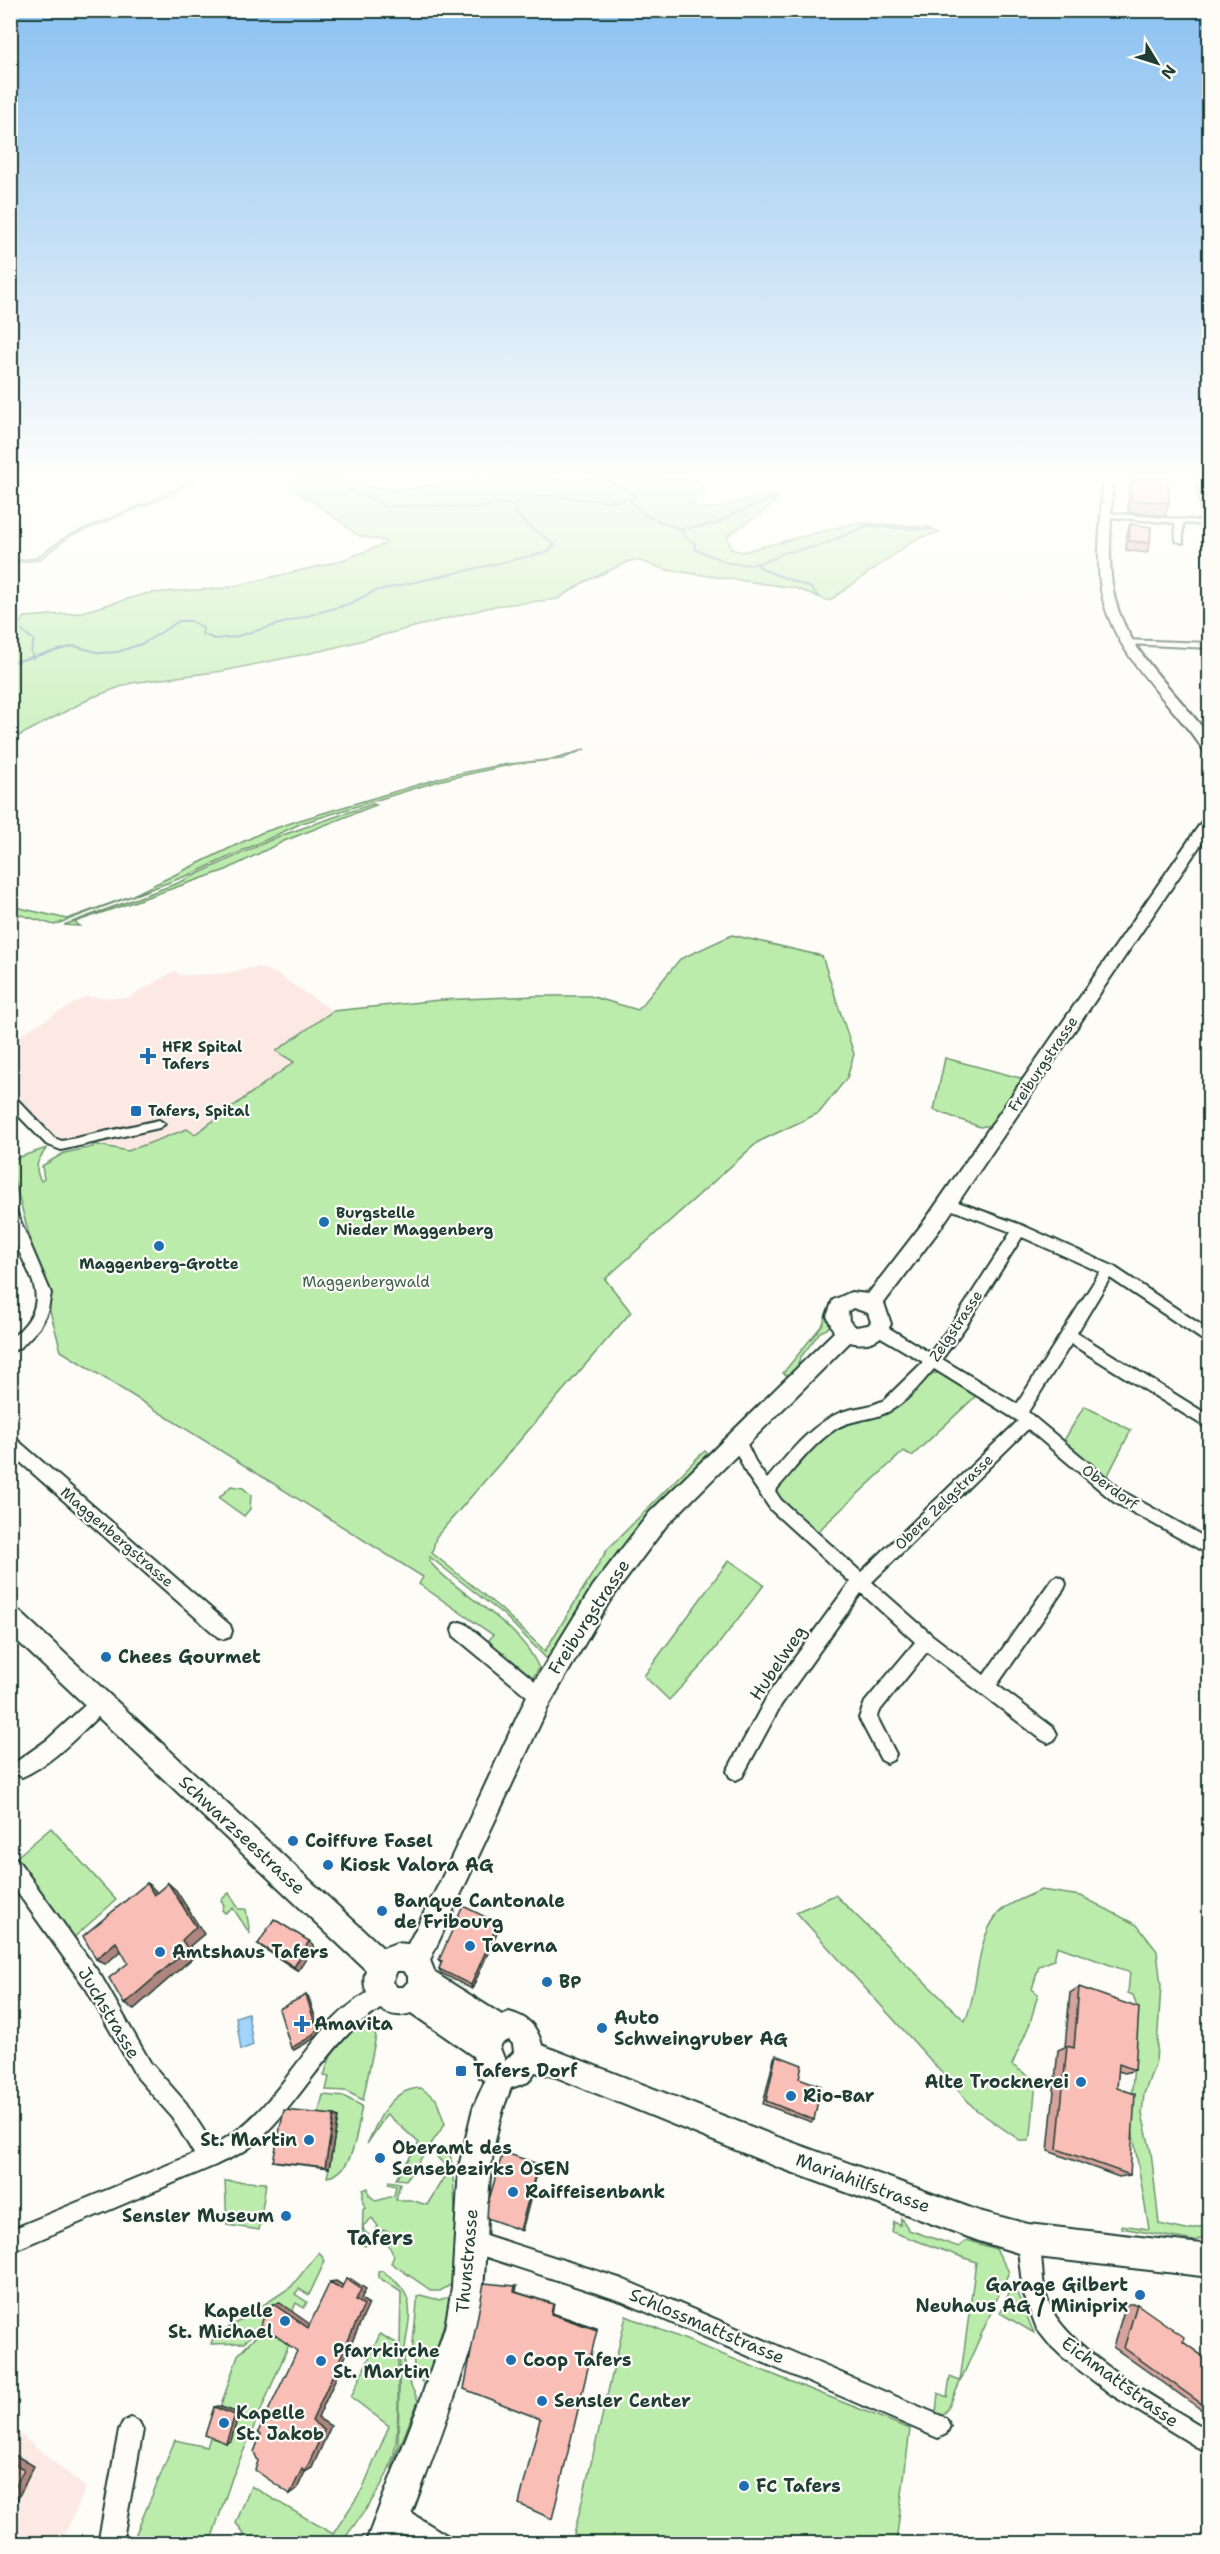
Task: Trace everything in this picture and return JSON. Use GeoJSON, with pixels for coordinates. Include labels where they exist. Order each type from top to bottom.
{"type":"FeatureCollection","features":[{"type":"Feature","properties":{"kind":"main road"},"geometry":{"type":"LineString","coordinates":[[1108,597],[1113,615],[1126,642],[1209,749]]}},
{"type":"Feature","properties":{"kind":"main road","name":"Freiburgstrasse"},"geometry":{"type":"LineString","coordinates":[[872,1304],[919,1244],[1209,822]]}},
{"type":"Feature","properties":{"kind":"main road"},"geometry":{"type":"LineString","coordinates":[[858,1299],[872,1304],[882,1318],[879,1329],[861,1336],[847,1332],[836,1317],[840,1306],[858,1299]]}},
{"type":"Feature","properties":{"kind":"main road","name":"Freiburgstrasse"},"geometry":{"type":"LineString","coordinates":[[416,1979],[424,1945],[540,1696],[579,1626],[622,1564],[658,1519],[847,1332]]}},
{"type":"Feature","properties":{"kind":"main road","name":"Schwarzseestrasse"},"geometry":{"type":"LineString","coordinates":[[10,1618],[383,1966]]}},
{"type":"Feature","properties":{"kind":"main road"},"geometry":{"type":"LineString","coordinates":[[416,1979],[394,2003],[383,1995],[379,1981],[383,1966],[398,1956],[416,1979],[492,2038]]}},
{"type":"Feature","properties":{"kind":"main road"},"geometry":{"type":"LineString","coordinates":[[509,2026],[519,2030],[529,2046],[528,2056],[518,2072],[502,2076],[489,2067],[492,2038],[509,2026]]}},
{"type":"Feature","properties":{"kind":"main road","name":"Mariahilfstrasse"},"geometry":{"type":"LineString","coordinates":[[528,2056],[556,2062],[870,2186],[979,2226],[1028,2240],[1209,2261]]}},
{"type":"Feature","properties":{"kind":"main road","name":"Thunstrasse"},"geometry":{"type":"LineString","coordinates":[[388,2529],[435,2407],[461,2328],[468,2287],[473,2173],[479,2138],[502,2076]]}},
{"type":"Feature","properties":{"kind":"street"},"geometry":{"type":"LineString","coordinates":[[1126,642],[1209,646]]}},
{"type":"Feature","properties":{"kind":"street"},"geometry":{"type":"LineString","coordinates":[[10,1100],[50,1141],[61,1146],[159,1124]]}},
{"type":"Feature","properties":{"kind":"street"},"geometry":{"type":"LineString","coordinates":[[947,1203],[1019,1230],[1108,1270],[1209,1339]]}},
{"type":"Feature","properties":{"kind":"street"},"geometry":{"type":"LineString","coordinates":[[10,1211],[44,1293],[43,1306],[36,1322],[10,1347]]}},
{"type":"Feature","properties":{"kind":"street","name":"Zelgstrasse"},"geometry":{"type":"LineString","coordinates":[[766,1491],[825,1428],[847,1416],[874,1412],[887,1405],[933,1361],[1019,1230]]}},
{"type":"Feature","properties":{"kind":"street"},"geometry":{"type":"LineString","coordinates":[[1023,1417],[1108,1270]]}},
{"type":"Feature","properties":{"kind":"street","name":"Oberdorf"},"geometry":{"type":"LineString","coordinates":[[879,1329],[1023,1417],[1119,1497],[1209,1548]]}},
{"type":"Feature","properties":{"kind":"street"},"geometry":{"type":"LineString","coordinates":[[1069,1335],[1209,1424]]}},
{"type":"Feature","properties":{"kind":"street","name":"Obere Zelgstrasse"},"geometry":{"type":"LineString","coordinates":[[860,1582],[1023,1417]]}},
{"type":"Feature","properties":{"kind":"street"},"geometry":{"type":"LineString","coordinates":[[737,1439],[776,1505],[926,1641],[1048,1734]]}},
{"type":"Feature","properties":{"kind":"street","name":"Maggenbergstrasse"},"geometry":{"type":"LineString","coordinates":[[10,1443],[224,1631]]}},
{"type":"Feature","properties":{"kind":"street","name":"Hubelweg"},"geometry":{"type":"LineString","coordinates":[[736,1771],[775,1699],[860,1582]]}},
{"type":"Feature","properties":{"kind":"street"},"geometry":{"type":"LineString","coordinates":[[986,1687],[1058,1584]]}},
{"type":"Feature","properties":{"kind":"street"},"geometry":{"type":"LineString","coordinates":[[460,1630],[540,1696]]}},
{"type":"Feature","properties":{"kind":"street"},"geometry":{"type":"LineString","coordinates":[[887,1754],[868,1718],[871,1708],[926,1641]]}},
{"type":"Feature","properties":{"kind":"street"},"geometry":{"type":"LineString","coordinates":[[22,1768],[53,1746],[100,1703]]}},
{"type":"Feature","properties":{"kind":"street","name":"Juchstrasse"},"geometry":{"type":"LineString","coordinates":[[10,1866],[94,1983],[143,2069],[180,2110],[209,2158]]}},
{"type":"Feature","properties":{"kind":"street"},"geometry":{"type":"LineString","coordinates":[[10,2241],[209,2158],[241,2141],[268,2115],[358,2009],[383,1995]]}},
{"type":"Feature","properties":{"kind":"street","name":"Eichmattstrasse"},"geometry":{"type":"LineString","coordinates":[[1028,2240],[1031,2283],[1038,2306],[1045,2322],[1059,2339],[1162,2415],[1209,2444]]}},
{"type":"Feature","properties":{"kind":"street","name":"Schlossmattstrasse"},"geometry":{"type":"LineString","coordinates":[[470,2241],[622,2290],[938,2426]]}},
{"type":"Feature","properties":{"kind":"street"},"geometry":{"type":"LineString","coordinates":[[110,2544],[131,2430]]}},
{"type":"Feature","properties":{"kind":"street"},"geometry":{"type":"LineString","coordinates":[[388,2529],[440,2544]]}},
{"type":"Feature","properties":{"kind":"shaded area","name":"HFR Spital Tafers"},"geometry":{"type":"Polygon","coordinates":[[[257,967],[275,973],[333,1011],[276,1050],[295,1062],[195,1134],[187,1129],[128,1151],[96,1144],[47,1148],[11,1109],[11,1040],[85,997],[128,998],[174,971],[180,975],[221,974],[257,967]]]}},
{"type":"Feature","properties":{"kind":"shaded area"},"geometry":{"type":"Polygon","coordinates":[[[10,2426],[86,2488],[61,2543],[11,2543],[10,2426]]]}},
{"type":"Feature","properties":{"kind":"green space"},"geometry":{"type":"Polygon","coordinates":[[[134,597],[561,597],[495,606],[325,650],[223,671],[131,683],[93,697],[11,740],[11,633],[25,617],[78,613],[134,597]]]}},
{"type":"Feature","properties":{"kind":"green space"},"geometry":{"type":"Polygon","coordinates":[[[819,597],[834,597],[829,601],[819,597]]]}},
{"type":"Feature","properties":{"kind":"green space"},"geometry":{"type":"Polygon","coordinates":[[[585,749],[562,759],[514,764],[442,780],[302,823],[194,873],[54,925],[11,912],[11,906],[67,919],[131,896],[261,833],[300,820],[447,776],[501,765],[555,759],[585,749]]]}},
{"type":"Feature","properties":{"kind":"green space"},"geometry":{"type":"Polygon","coordinates":[[[372,804],[376,805],[284,841],[226,870],[75,922],[80,926],[64,925],[178,883],[277,837],[372,804]]]}},
{"type":"Feature","properties":{"kind":"green space","name":"Maggenbergwald"},"geometry":{"type":"Polygon","coordinates":[[[732,935],[822,956],[854,1054],[847,1078],[819,1113],[758,1142],[605,1279],[631,1312],[436,1537],[432,1553],[501,1609],[545,1651],[607,1550],[699,1456],[705,1451],[708,1454],[548,1660],[505,1616],[430,1557],[429,1561],[442,1575],[518,1636],[530,1651],[539,1668],[533,1678],[525,1676],[486,1644],[493,1635],[419,1584],[423,1577],[61,1351],[10,1160],[47,1148],[37,1167],[41,1181],[44,1179],[42,1166],[64,1153],[93,1147],[93,1144],[128,1151],[187,1129],[195,1134],[294,1062],[276,1051],[333,1011],[440,1000],[537,996],[590,996],[638,1010],[680,959],[732,935]]]}},
{"type":"Feature","properties":{"kind":"green space"},"geometry":{"type":"Polygon","coordinates":[[[945,1058],[1024,1079],[991,1125],[980,1127],[934,1110],[945,1058]]]}},
{"type":"Feature","properties":{"kind":"green space"},"geometry":{"type":"Polygon","coordinates":[[[951,1184],[875,1287],[834,1319],[827,1329],[820,1332],[800,1358],[796,1371],[790,1377],[783,1373],[823,1324],[827,1311],[838,1297],[862,1293],[874,1286],[951,1184]]]}},
{"type":"Feature","properties":{"kind":"green space"},"geometry":{"type":"Polygon","coordinates":[[[945,1372],[979,1393],[912,1456],[904,1451],[815,1534],[778,1501],[774,1487],[825,1434],[929,1374],[945,1372]]]}},
{"type":"Feature","properties":{"kind":"green space"},"geometry":{"type":"Polygon","coordinates":[[[1084,1406],[1131,1430],[1106,1479],[1062,1444],[1084,1406]]]}},
{"type":"Feature","properties":{"kind":"green space"},"geometry":{"type":"Polygon","coordinates":[[[231,1486],[243,1488],[251,1495],[250,1509],[244,1516],[219,1498],[231,1486]]]}},
{"type":"Feature","properties":{"kind":"green space"},"geometry":{"type":"Polygon","coordinates":[[[729,1560],[764,1585],[704,1663],[669,1700],[644,1676],[729,1560]]]}},
{"type":"Feature","properties":{"kind":"green space"},"geometry":{"type":"Polygon","coordinates":[[[51,1828],[116,1900],[71,1940],[13,1860],[51,1828]]]}},
{"type":"Feature","properties":{"kind":"green space"},"geometry":{"type":"Polygon","coordinates":[[[1041,1890],[1081,1896],[1137,1925],[1157,1951],[1161,1986],[1156,2061],[1144,2094],[1142,2114],[1151,2152],[1159,2224],[1186,2230],[1209,2225],[1209,2236],[1194,2241],[1122,2228],[1122,2225],[1149,2229],[1130,2117],[1138,2011],[1133,1995],[1128,1993],[1130,1972],[1057,1946],[1054,1960],[1039,1966],[1032,1989],[1038,1994],[1030,2023],[1012,2065],[1036,2081],[1031,2135],[1028,2141],[1021,2141],[975,2109],[796,1912],[835,1895],[965,2021],[970,2008],[984,1939],[990,1927],[1005,1907],[1041,1890]]]}},
{"type":"Feature","properties":{"kind":"green space"},"geometry":{"type":"Polygon","coordinates":[[[229,1893],[239,1909],[246,1909],[250,1934],[233,1908],[225,1913],[222,1910],[224,1905],[221,1900],[229,1893]]]}},
{"type":"Feature","properties":{"kind":"green space"},"geometry":{"type":"Polygon","coordinates":[[[363,2022],[370,2024],[376,2036],[363,2100],[346,2091],[326,2090],[329,2077],[324,2076],[337,2044],[348,2032],[363,2022]]]}},
{"type":"Feature","properties":{"kind":"green space"},"geometry":{"type":"Polygon","coordinates":[[[421,2088],[436,2099],[445,2124],[406,2180],[396,2179],[419,2143],[387,2114],[367,2144],[386,2107],[401,2094],[421,2088]]]}},
{"type":"Feature","properties":{"kind":"green space"},"geometry":{"type":"Polygon","coordinates":[[[323,2095],[345,2097],[362,2106],[349,2159],[336,2174],[327,2177],[329,2168],[318,2115],[323,2095]]]}},
{"type":"Feature","properties":{"kind":"green space"},"geometry":{"type":"Polygon","coordinates":[[[449,2146],[455,2215],[452,2284],[440,2291],[432,2291],[391,2263],[394,2256],[387,2242],[389,2232],[383,2230],[379,2238],[372,2238],[378,2226],[372,2218],[363,2226],[364,2231],[369,2235],[365,2246],[362,2244],[363,2209],[366,2208],[363,2203],[363,2190],[368,2188],[369,2195],[376,2201],[394,2196],[396,2186],[388,2184],[389,2181],[400,2183],[396,2200],[411,2200],[427,2205],[449,2169],[437,2157],[449,2146]]]}},
{"type":"Feature","properties":{"kind":"green space"},"geometry":{"type":"Polygon","coordinates":[[[225,2181],[266,2183],[259,2230],[227,2225],[225,2181]]]}},
{"type":"Feature","properties":{"kind":"green space"},"geometry":{"type":"Polygon","coordinates":[[[901,2218],[909,2230],[959,2247],[967,2240],[996,2249],[1009,2272],[948,2409],[943,2415],[936,2413],[938,2393],[947,2397],[950,2377],[960,2381],[976,2262],[892,2232],[894,2222],[900,2225],[901,2218]]]}},
{"type":"Feature","properties":{"kind":"green space"},"geometry":{"type":"Polygon","coordinates":[[[319,2252],[325,2261],[309,2295],[299,2289],[295,2294],[307,2302],[304,2308],[296,2303],[292,2312],[270,2318],[244,2343],[211,2344],[213,2338],[291,2287],[319,2252]]]}},
{"type":"Feature","properties":{"kind":"green space"},"geometry":{"type":"Polygon","coordinates":[[[382,2271],[396,2281],[408,2302],[410,2313],[404,2367],[418,2401],[391,2469],[398,2446],[401,2292],[378,2277],[378,2272],[382,2271]]]}},
{"type":"Feature","properties":{"kind":"green space"},"geometry":{"type":"Polygon","coordinates":[[[1013,2284],[1034,2333],[1000,2313],[1013,2284]]]}},
{"type":"Feature","properties":{"kind":"green space"},"geometry":{"type":"Polygon","coordinates":[[[420,2295],[439,2300],[449,2297],[451,2299],[427,2382],[424,2384],[414,2367],[413,2355],[417,2297],[420,2295]]]}},
{"type":"Feature","properties":{"kind":"green space","name":"FC Tafers"},"geometry":{"type":"Polygon","coordinates":[[[626,2316],[910,2429],[896,2543],[572,2543],[626,2316]]]}},
{"type":"Feature","properties":{"kind":"green space"},"geometry":{"type":"Polygon","coordinates":[[[265,2327],[290,2342],[232,2478],[210,2543],[119,2544],[119,2539],[135,2536],[175,2440],[207,2447],[238,2355],[265,2327]]]}},
{"type":"Feature","properties":{"kind":"green space"},"geometry":{"type":"Polygon","coordinates":[[[380,2334],[398,2344],[397,2430],[389,2470],[367,2508],[341,2543],[240,2543],[244,2533],[236,2523],[251,2486],[333,2534],[362,2490],[389,2426],[351,2397],[380,2334]]]}},
{"type":"Feature","properties":{"kind":"water"},"geometry":{"type":"Polygon","coordinates":[[[248,2013],[253,2045],[241,2050],[236,2017],[248,2013]]]}},
{"type":"Feature","properties":{"kind":"building","name":"Amtshaus Tafers"},"geometry":{"type":"Polygon","coordinates":[[[147,1883],[154,1895],[168,1883],[196,1927],[182,1940],[188,1949],[124,2004],[109,1978],[128,1963],[116,1942],[96,1959],[83,1936],[147,1883]]]}},
{"type":"Feature","properties":{"kind":"building","name":"Taverna"},"geometry":{"type":"Polygon","coordinates":[[[463,1906],[498,1923],[471,1985],[439,1969],[442,1961],[439,1960],[463,1906]]]}},
{"type":"Feature","properties":{"kind":"building"},"geometry":{"type":"Polygon","coordinates":[[[274,1919],[309,1941],[294,1967],[258,1944],[274,1919]]]}},
{"type":"Feature","properties":{"kind":"building","name":"Alte Trocknerei"},"geometry":{"type":"Polygon","coordinates":[[[1079,1987],[1139,2008],[1135,2070],[1119,2064],[1117,2088],[1135,2094],[1130,2175],[1057,2149],[1067,2046],[1074,2048],[1079,1987]]]}},
{"type":"Feature","properties":{"kind":"building","name":"Amavita"},"geometry":{"type":"Polygon","coordinates":[[[306,1995],[317,2030],[309,2038],[291,2048],[279,2009],[306,1995]]]}},
{"type":"Feature","properties":{"kind":"building","name":"Rio-Bar"},"geometry":{"type":"Polygon","coordinates":[[[776,2055],[802,2065],[799,2078],[821,2086],[814,2120],[766,2101],[776,2055]]]}},
{"type":"Feature","properties":{"kind":"building","name":"St. Martin"},"geometry":{"type":"Polygon","coordinates":[[[284,2110],[334,2115],[325,2167],[273,2161],[284,2110]]]}},
{"type":"Feature","properties":{"kind":"building","name":"Raiffeisenbank"},"geometry":{"type":"Polygon","coordinates":[[[503,2152],[538,2164],[520,2230],[487,2218],[488,2203],[503,2152]]]}},
{"type":"Feature","properties":{"kind":"building","name":"Pfarrkirche St. Martin"},"geometry":{"type":"Polygon","coordinates":[[[346,2279],[361,2289],[356,2300],[364,2305],[312,2421],[324,2430],[305,2472],[302,2469],[290,2494],[255,2470],[258,2461],[254,2452],[261,2434],[258,2432],[297,2351],[261,2325],[273,2304],[308,2328],[330,2282],[341,2289],[346,2279]]]}},
{"type":"Feature","properties":{"kind":"building","name":"Sensler Center"},"geometry":{"type":"Polygon","coordinates":[[[484,2283],[515,2286],[514,2292],[553,2304],[551,2314],[597,2330],[552,2519],[519,2504],[540,2419],[464,2389],[484,2283]]]}},
{"type":"Feature","properties":{"kind":"building"},"geometry":{"type":"Polygon","coordinates":[[[1137,2304],[1184,2337],[1183,2342],[1209,2361],[1209,2409],[1124,2348],[1137,2304]]]}},
{"type":"Feature","properties":{"kind":"building","name":"Kapelle St. Jakob"},"geometry":{"type":"Polygon","coordinates":[[[214,2407],[235,2415],[226,2443],[205,2435],[214,2407]]]}},
{"type":"Feature","properties":{"kind":"building"},"geometry":{"type":"Polygon","coordinates":[[[10,2462],[24,2469],[10,2497],[10,2462]]]}},
{"type":"Feature","properties":{"kind":"waterway"},"geometry":{"type":"LineString","coordinates":[[33,657],[74,646],[100,653],[117,652],[144,643],[179,621],[191,621],[203,628],[202,634],[215,639],[234,637],[349,604],[363,597]]}},
{"type":"Feature","properties":{"kind":"waterway"},"geometry":{"type":"LineString","coordinates":[[22,631],[34,640],[31,651],[33,657]]}},
{"type":"Feature","properties":{"kind":"waterway"},"geometry":{"type":"LineString","coordinates":[[10,663],[33,657]]}},
{"type":"Feature","properties":{"kind":"place","name":"HFR Spital Tafers"},"geometry":{"type":"Point","coordinates":[148,1056]}},
{"type":"Feature","properties":{"kind":"place","name":"Tafers, Spital"},"geometry":{"type":"Point","coordinates":[136,1111]}},
{"type":"Feature","properties":{"kind":"place","name":"Burgstelle Nieder Maggenberg"},"geometry":{"type":"Point","coordinates":[324,1222]}},
{"type":"Feature","properties":{"kind":"place","name":"Maggenberg-Grotte"},"geometry":{"type":"Point","coordinates":[159,1246]}},
{"type":"Feature","properties":{"kind":"place","name":"Chees Gourmet"},"geometry":{"type":"Point","coordinates":[106,1657]}},
{"type":"Feature","properties":{"kind":"place","name":"Coiffure Fasel"},"geometry":{"type":"Point","coordinates":[293,1841]}},
{"type":"Feature","properties":{"kind":"place","name":"Kiosk Valora AG"},"geometry":{"type":"Point","coordinates":[328,1865]}},
{"type":"Feature","properties":{"kind":"place","name":"Banque Cantonale de Fribourg"},"geometry":{"type":"Point","coordinates":[382,1911]}},
{"type":"Feature","properties":{"kind":"place","name":"Taverna"},"geometry":{"type":"Point","coordinates":[470,1946]}},
{"type":"Feature","properties":{"kind":"place","name":"Amtshaus Tafers"},"geometry":{"type":"Point","coordinates":[160,1952]}},
{"type":"Feature","properties":{"kind":"place","name":"BP"},"geometry":{"type":"Point","coordinates":[547,1982]}},
{"type":"Feature","properties":{"kind":"place","name":"Amavita"},"geometry":{"type":"Point","coordinates":[302,2024]}},
{"type":"Feature","properties":{"kind":"place","name":"Auto Schweingruber AG"},"geometry":{"type":"Point","coordinates":[602,2028]}},
{"type":"Feature","properties":{"kind":"place","name":"Tafers Dorf"},"geometry":{"type":"Point","coordinates":[461,2071]}},
{"type":"Feature","properties":{"kind":"place","name":"Alte Trocknerei"},"geometry":{"type":"Point","coordinates":[1081,2082]}},
{"type":"Feature","properties":{"kind":"place","name":"Rio-Bar"},"geometry":{"type":"Point","coordinates":[791,2096]}},
{"type":"Feature","properties":{"kind":"place","name":"St. Martin"},"geometry":{"type":"Point","coordinates":[309,2140]}},
{"type":"Feature","properties":{"kind":"place","name":"Oberamt des Sensebezirks OSEN"},"geometry":{"type":"Point","coordinates":[380,2158]}},
{"type":"Feature","properties":{"kind":"place","name":"Raiffeisenbank"},"geometry":{"type":"Point","coordinates":[513,2192]}},
{"type":"Feature","properties":{"kind":"place","name":"Sensler Museum"},"geometry":{"type":"Point","coordinates":[286,2216]}},
{"type":"Feature","properties":{"kind":"place","name":"Garage Gilbert Neuhaus AG / Miniprix"},"geometry":{"type":"Point","coordinates":[1140,2295]}},
{"type":"Feature","properties":{"kind":"place","name":"Kapelle St. Michael"},"geometry":{"type":"Point","coordinates":[285,2321]}},
{"type":"Feature","properties":{"kind":"place","name":"Coop Tafers"},"geometry":{"type":"Point","coordinates":[511,2360]}},
{"type":"Feature","properties":{"kind":"place","name":"Pfarrkirche St. Martin"},"geometry":{"type":"Point","coordinates":[321,2361]}},
{"type":"Feature","properties":{"kind":"place","name":"Sensler Center"},"geometry":{"type":"Point","coordinates":[542,2401]}},
{"type":"Feature","properties":{"kind":"place","name":"Kapelle St. Jakob"},"geometry":{"type":"Point","coordinates":[224,2423]}},
{"type":"Feature","properties":{"kind":"place","name":"FC Tafers"},"geometry":{"type":"Point","coordinates":[744,2486]}},
{"type":"Feature","properties":{"kind":"district","name":"Tafers"},"geometry":{"type":"Point","coordinates":[380,2238]}}]}
